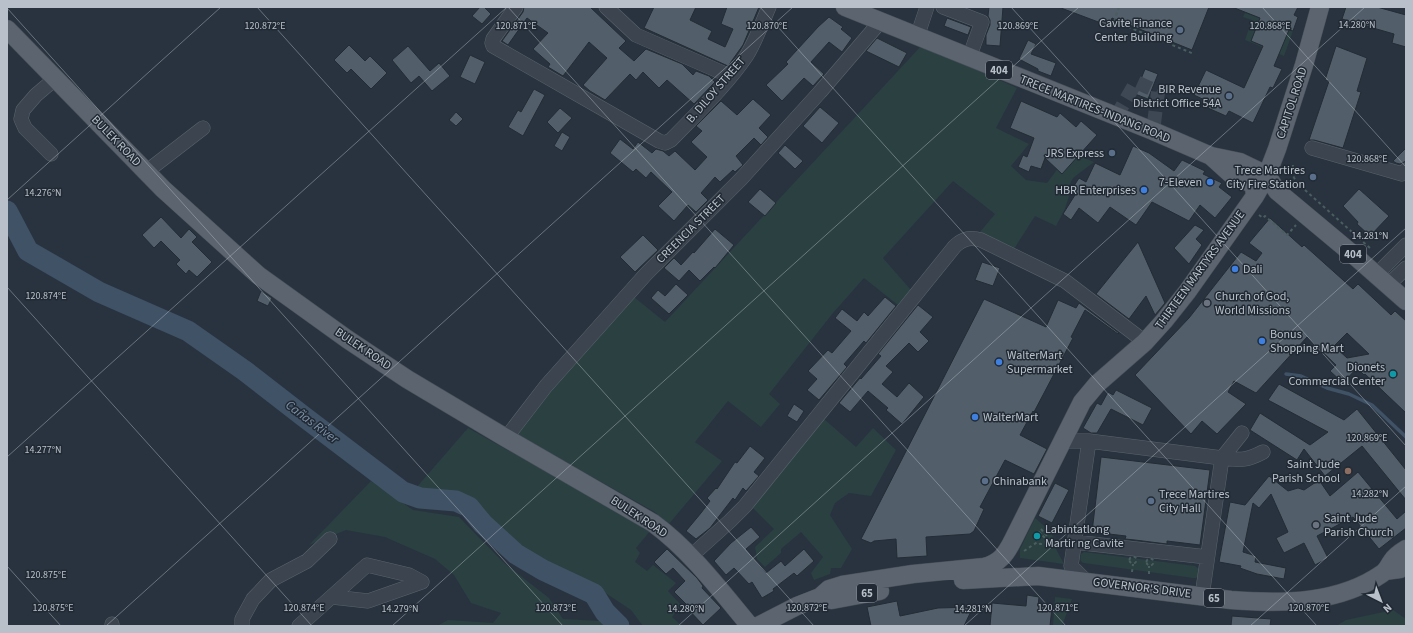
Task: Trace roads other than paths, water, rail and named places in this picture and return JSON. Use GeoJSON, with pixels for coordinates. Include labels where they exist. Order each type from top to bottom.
{"type":"FeatureCollection","features":[{"type":"Feature","properties":{"kind":"main road","name":"TRECE MARTIRES-INDANG ROAD"},"geometry":{"type":"LineString","coordinates":[[845,7],[1211,156],[1240,162],[1267,175]]}},
{"type":"Feature","properties":{"kind":"main road","name":"CAPITOL ROAD"},"geometry":{"type":"LineString","coordinates":[[1255,204],[1279,143],[1304,65],[1320,7]]}},
{"type":"Feature","properties":{"kind":"main road","name":"BULEK ROAD"},"geometry":{"type":"LineString","coordinates":[[7,29],[163,189],[258,275],[347,339],[407,378],[506,438],[649,521],[664,532],[690,557],[750,626]]}},
{"type":"Feature","properties":{"kind":"main road","name":"TRECE MARTIRES-INDANG ROAD"},"geometry":{"type":"LineString","coordinates":[[1211,156],[1233,176],[1250,183],[1254,187],[1255,204]]}},
{"type":"Feature","properties":{"kind":"main road","name":"404"},"geometry":{"type":"LineString","coordinates":[[1267,175],[1277,191],[1384,274],[1406,301]]}},
{"type":"Feature","properties":{"kind":"main road"},"geometry":{"type":"LineString","coordinates":[[1255,204],[1264,190],[1277,191]]}},
{"type":"Feature","properties":{"kind":"main road","name":"THIRTEEN MARTYRS AVENUE"},"geometry":{"type":"LineString","coordinates":[[1013,540],[1082,402],[1106,375],[1145,342],[1164,321],[1255,204]]}},
{"type":"Feature","properties":{"kind":"main road","name":"GOVERNOR'S DRIVE"},"geometry":{"type":"LineString","coordinates":[[1013,540],[1013,556],[1017,564],[1021,568],[1038,576]]}},
{"type":"Feature","properties":{"kind":"main road","name":"GOVERNOR'S DRIVE"},"geometry":{"type":"LineString","coordinates":[[758,626],[797,606],[820,597],[829,589],[854,583],[912,574],[989,566],[1001,559],[1013,540]]}},
{"type":"Feature","properties":{"kind":"main road","name":"GOVERNOR'S DRIVE"},"geometry":{"type":"LineString","coordinates":[[1385,572],[1393,559],[1406,549]]}},
{"type":"Feature","properties":{"kind":"main road","name":"GOVERNOR'S DRIVE"},"geometry":{"type":"LineString","coordinates":[[820,597],[832,600],[914,585],[1038,576],[1202,596],[1257,601],[1313,600],[1353,588],[1385,572],[1400,569],[1406,565]]}},
{"type":"Feature","properties":{"kind":"street","name":"B. DILOY STREET"},"geometry":{"type":"LineString","coordinates":[[516,7],[493,39],[493,46],[659,141],[665,142],[671,140],[730,76],[751,47],[769,7]]}},
{"type":"Feature","properties":{"kind":"street"},"geometry":{"type":"LineString","coordinates":[[606,7],[636,35],[730,76]]}},
{"type":"Feature","properties":{"kind":"street"},"geometry":{"type":"LineString","coordinates":[[917,37],[927,7]]}},
{"type":"Feature","properties":{"kind":"street"},"geometry":{"type":"LineString","coordinates":[[943,7],[982,22],[969,58]]}},
{"type":"Feature","properties":{"kind":"street","name":"CREENCIA STREET"},"geometry":{"type":"LineString","coordinates":[[506,438],[546,386],[646,274],[741,179],[820,92],[880,22]]}},
{"type":"Feature","properties":{"kind":"street"},"geometry":{"type":"LineString","coordinates":[[51,154],[25,128],[21,119],[23,110],[36,95],[56,78]]}},
{"type":"Feature","properties":{"kind":"street"},"geometry":{"type":"LineString","coordinates":[[146,172],[203,128]]}},
{"type":"Feature","properties":{"kind":"street"},"geometry":{"type":"LineString","coordinates":[[1312,148],[1405,174]]}},
{"type":"Feature","properties":{"kind":"street"},"geometry":{"type":"LineString","coordinates":[[690,557],[745,506],[960,242],[970,238],[982,240],[1058,277],[1145,342]]}},
{"type":"Feature","properties":{"kind":"street"},"geometry":{"type":"LineString","coordinates":[[1384,274],[1406,245]]}},
{"type":"Feature","properties":{"kind":"street"},"geometry":{"type":"LineString","coordinates":[[1384,274],[1406,268]]}},
{"type":"Feature","properties":{"kind":"street"},"geometry":{"type":"LineString","coordinates":[[1202,596],[1222,458],[1242,432]]}},
{"type":"Feature","properties":{"kind":"street"},"geometry":{"type":"LineString","coordinates":[[1064,438],[1070,441],[1088,441],[1240,460],[1250,459],[1263,452]]}},
{"type":"Feature","properties":{"kind":"street"},"geometry":{"type":"LineString","coordinates":[[1086,581],[1071,566],[1088,441]]}},
{"type":"Feature","properties":{"kind":"street"},"geometry":{"type":"LineString","coordinates":[[242,626],[242,619],[253,599],[271,580],[307,561],[330,539]]}},
{"type":"Feature","properties":{"kind":"street"},"geometry":{"type":"LineString","coordinates":[[1074,542],[1207,557]]}},
{"type":"Feature","properties":{"kind":"street"},"geometry":{"type":"LineString","coordinates":[[299,626],[367,565],[409,575],[422,582],[368,601],[332,597]]}},
{"type":"Feature","properties":{"kind":"waterway","name":"Cañas River"},"geometry":{"type":"LineString","coordinates":[[7,211],[28,251],[99,292],[188,331],[245,371],[403,492],[420,498],[456,501],[469,507],[483,524],[516,554],[543,570],[594,594],[605,612],[619,626]]}},
{"type":"Feature","properties":{"kind":"waterway"},"geometry":{"type":"LineString","coordinates":[[1286,374],[1301,376],[1327,388],[1349,394],[1372,405],[1406,437]]}},
{"type":"Feature","properties":{"kind":"tunnel"},"geometry":{"type":"LineString","coordinates":[[1116,117],[1136,82],[1158,92],[1153,131]]}},
{"type":"Feature","properties":{"kind":"place","name":"Cavite Finance Center Building"},"geometry":{"type":"Point","coordinates":[1180,30]}},
{"type":"Feature","properties":{"kind":"place","name":"BIR Revenue District Office 54A"},"geometry":{"type":"Point","coordinates":[1229,96]}},
{"type":"Feature","properties":{"kind":"place","name":"JRS Express"},"geometry":{"type":"Point","coordinates":[1112,153]}},
{"type":"Feature","properties":{"kind":"place","name":"Trece Martires City Fire Station"},"geometry":{"type":"Point","coordinates":[1313,177]}},
{"type":"Feature","properties":{"kind":"place","name":"7-Eleven"},"geometry":{"type":"Point","coordinates":[1210,182]}},
{"type":"Feature","properties":{"kind":"place","name":"HBR Enterprises"},"geometry":{"type":"Point","coordinates":[1144,190]}},
{"type":"Feature","properties":{"kind":"place","name":"Dali"},"geometry":{"type":"Point","coordinates":[1235,269]}},
{"type":"Feature","properties":{"kind":"place","name":"Church of God, World Missions"},"geometry":{"type":"Point","coordinates":[1207,303]}},
{"type":"Feature","properties":{"kind":"place","name":"Bonus Shopping Mart"},"geometry":{"type":"Point","coordinates":[1262,341]}},
{"type":"Feature","properties":{"kind":"place","name":"WalterMart Supermarket"},"geometry":{"type":"Point","coordinates":[999,362]}},
{"type":"Feature","properties":{"kind":"place","name":"Dionets Commercial Center"},"geometry":{"type":"Point","coordinates":[1393,374]}},
{"type":"Feature","properties":{"kind":"place","name":"WalterMart"},"geometry":{"type":"Point","coordinates":[975,417]}},
{"type":"Feature","properties":{"kind":"place","name":"Saint Jude Parish School"},"geometry":{"type":"Point","coordinates":[1348,471]}},
{"type":"Feature","properties":{"kind":"place","name":"Chinabank"},"geometry":{"type":"Point","coordinates":[985,481]}},
{"type":"Feature","properties":{"kind":"place","name":"Trece Martires City Hall"},"geometry":{"type":"Point","coordinates":[1151,501]}},
{"type":"Feature","properties":{"kind":"place","name":"Saint Jude Parish Church"},"geometry":{"type":"Point","coordinates":[1316,525]}},
{"type":"Feature","properties":{"kind":"place","name":"Labintatlong Martir ng Cavite"},"geometry":{"type":"Point","coordinates":[1037,536]}}]}
